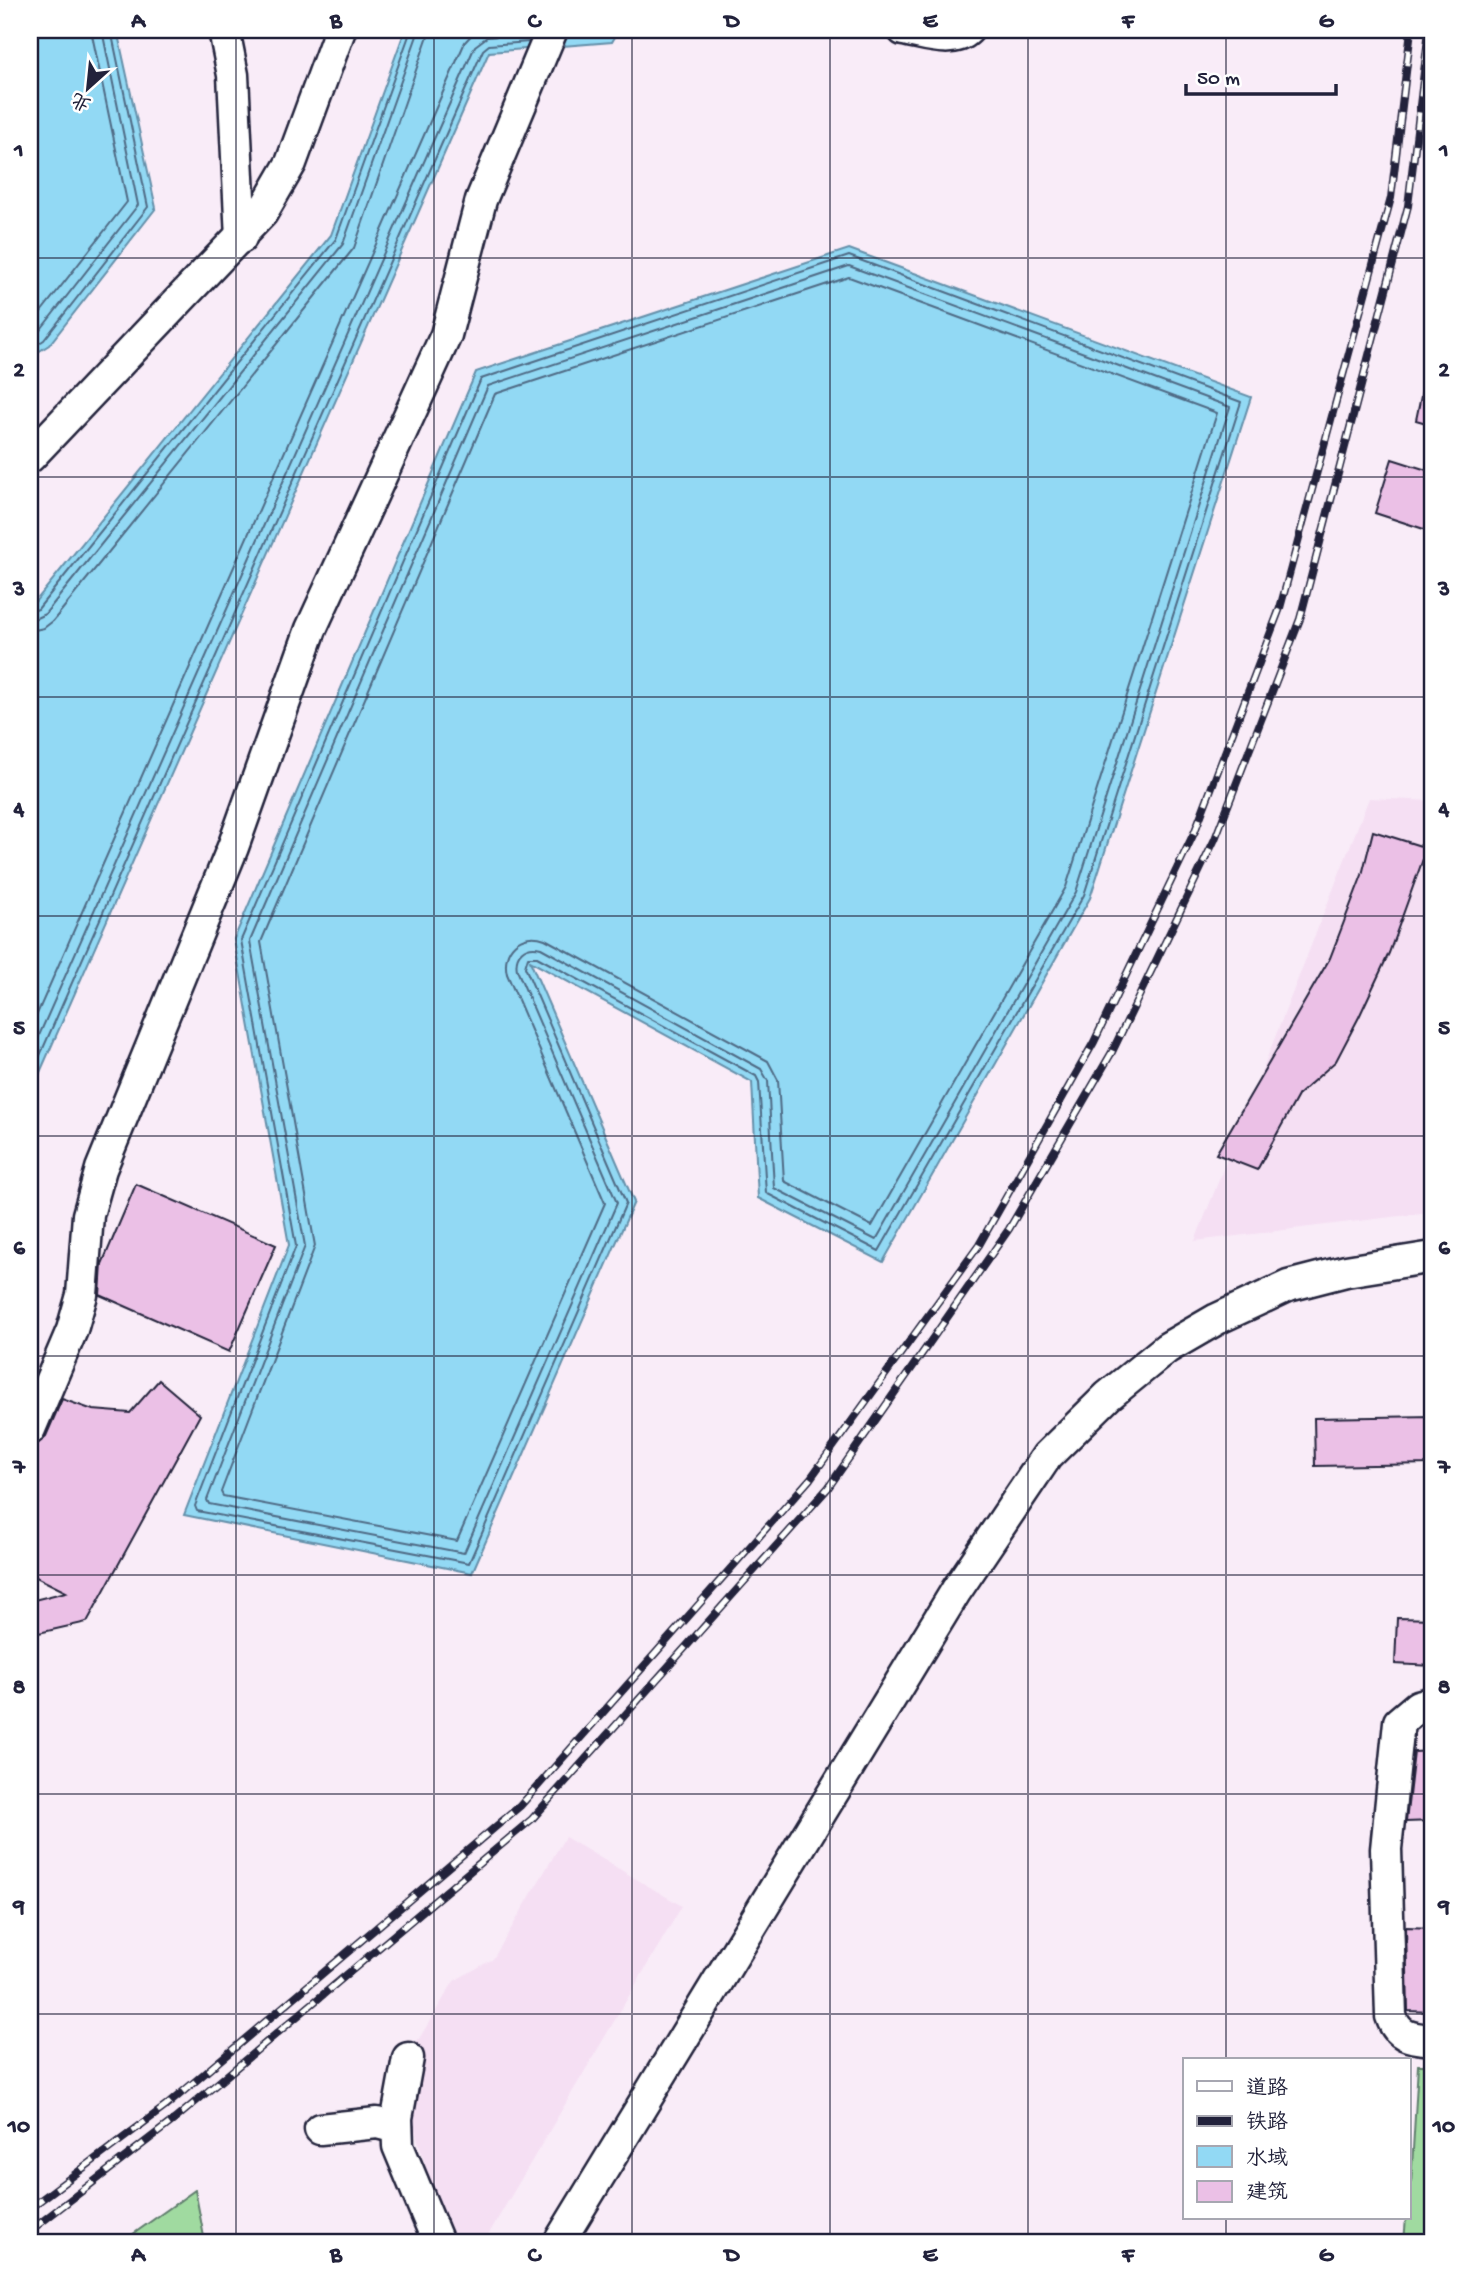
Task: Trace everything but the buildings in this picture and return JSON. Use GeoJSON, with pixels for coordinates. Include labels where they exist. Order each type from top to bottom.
{"type":"FeatureCollection","features":[{"type":"Feature","properties":{"kind":"street"},"geometry":{"type":"LineString","coordinates":[[224,30],[233,75],[241,238]]}},
{"type":"Feature","properties":{"kind":"street"},"geometry":{"type":"LineString","coordinates":[[233,75],[242,30]]}},
{"type":"Feature","properties":{"kind":"street"},"geometry":{"type":"LineString","coordinates":[[30,457],[262,213],[292,163],[340,30]]}},
{"type":"Feature","properties":{"kind":"street"},"geometry":{"type":"LineString","coordinates":[[30,1429],[72,1330],[82,1295],[88,1214],[101,1169],[233,847],[311,629],[446,335],[481,200],[552,30]]}},
{"type":"Feature","properties":{"kind":"street"},"geometry":{"type":"LineString","coordinates":[[903,30],[950,37],[968,30]]}},
{"type":"Feature","properties":{"kind":"street"},"geometry":{"type":"LineString","coordinates":[[559,2242],[956,1591],[1046,1456],[1108,1396],[1167,1348],[1217,1319],[1288,1286],[1346,1271],[1433,1257]]}},
{"type":"Feature","properties":{"kind":"street"},"geometry":{"type":"LineString","coordinates":[[1433,1702],[1418,1706],[1399,1722],[1386,1849],[1391,2016],[1395,2028],[1404,2035],[1433,2040]]}},
{"type":"Feature","properties":{"kind":"street"},"geometry":{"type":"LineString","coordinates":[[408,2058],[397,2128],[398,2146],[438,2242]]}},
{"type":"Feature","properties":{"kind":"street"},"geometry":{"type":"LineString","coordinates":[[320,2129],[377,2123],[397,2128]]}},
{"type":"Feature","properties":{"kind":"shaded area"},"geometry":{"type":"Polygon","coordinates":[[[1433,291],[1433,429],[1416,420],[1433,291]]]}},
{"type":"Feature","properties":{"kind":"shaded area"},"geometry":{"type":"Polygon","coordinates":[[[1369,798],[1433,801],[1433,1212],[1195,1241],[1369,798]]]}},
{"type":"Feature","properties":{"kind":"shaded area"},"geometry":{"type":"Polygon","coordinates":[[[565,1837],[682,1906],[484,2242],[457,2242],[445,2232],[407,2103],[414,2047],[454,1981],[493,1959],[565,1837]]]}},
{"type":"Feature","properties":{"kind":"green space"},"geometry":{"type":"Polygon","coordinates":[[[1418,2065],[1433,2065],[1433,2242],[1404,2242],[1406,2220],[1410,2220],[1418,2065]]]}},
{"type":"Feature","properties":{"kind":"green space"},"geometry":{"type":"Polygon","coordinates":[[[195,2190],[205,2242],[122,2242],[195,2190]]]}},
{"type":"Feature","properties":{"kind":"water"},"geometry":{"type":"Polygon","coordinates":[[[30,30],[117,30],[156,208],[49,345],[30,357],[30,30]]]}},
{"type":"Feature","properties":{"kind":"water"},"geometry":{"type":"Polygon","coordinates":[[[405,30],[619,30],[612,42],[489,52],[30,1095],[30,608],[331,235],[405,30]]]}},
{"type":"Feature","properties":{"kind":"water"},"geometry":{"type":"Polygon","coordinates":[[[849,249],[1251,397],[1090,898],[883,1262],[758,1198],[752,1082],[530,961],[634,1202],[472,1573],[184,1515],[289,1245],[234,939],[476,372],[849,249]]]}},
{"type":"Feature","properties":{"kind":"railway"},"geometry":{"type":"LineString","coordinates":[[30,2208],[166,2106],[520,1806],[810,1479],[979,1245],[1094,1042],[1195,831],[1280,608],[1391,198],[1411,30]]}},
{"type":"Feature","properties":{"kind":"railway"},"geometry":{"type":"LineString","coordinates":[[30,2231],[175,2119],[532,1819],[828,1488],[1009,1229],[1112,1052],[1215,839],[1300,619],[1408,206],[1429,30]]}}]}
